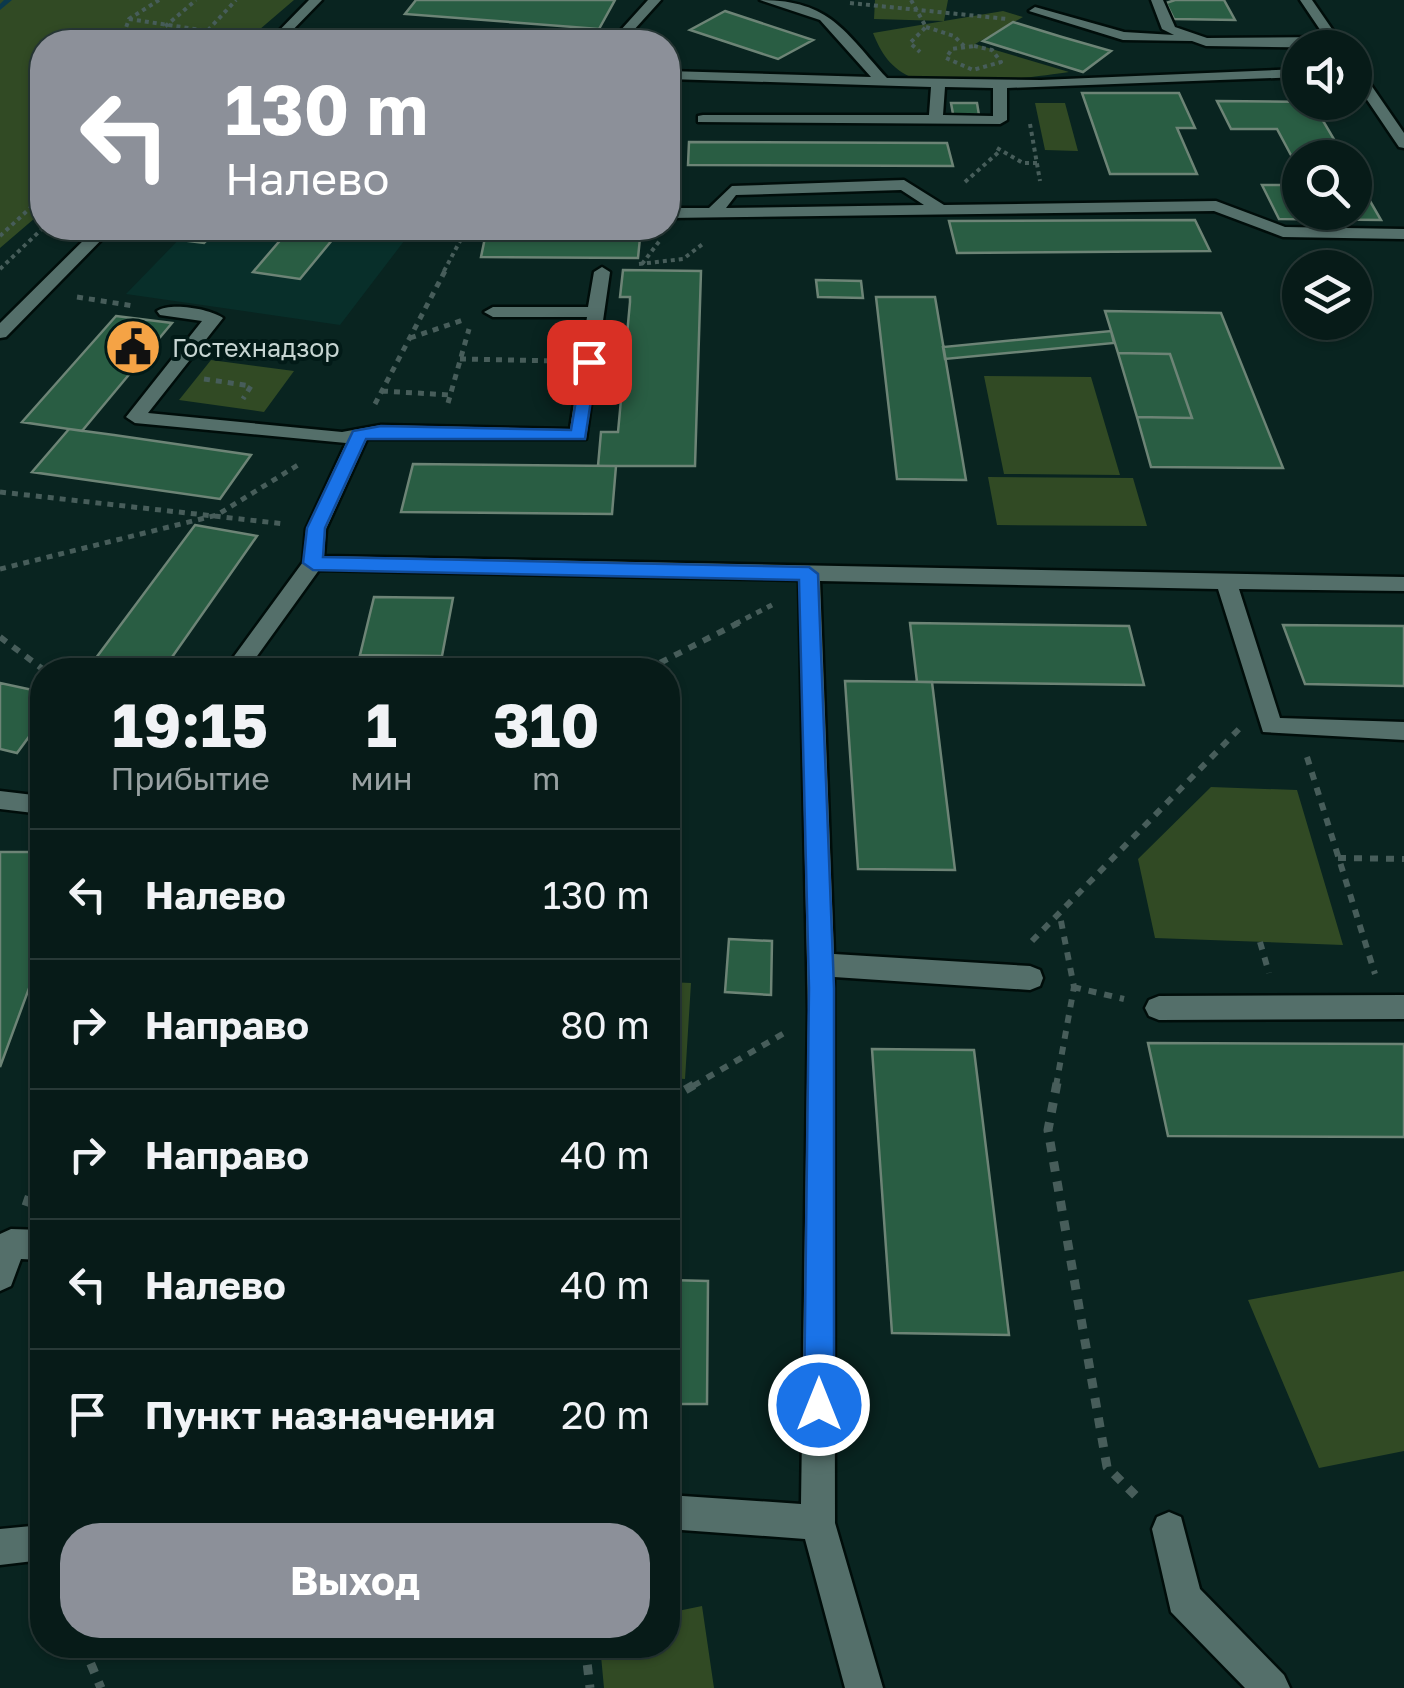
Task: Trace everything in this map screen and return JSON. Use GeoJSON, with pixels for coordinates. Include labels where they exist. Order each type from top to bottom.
{"type":"FeatureCollection","features":[{"type":"Feature","properties":{"kind":"street"},"geometry":{"type":"LineString","coordinates":[[286,30],[316,0]]}},
{"type":"Feature","properties":{"kind":"street"},"geometry":{"type":"LineString","coordinates":[[627,30],[655,0]]}},
{"type":"Feature","properties":{"kind":"street"},"geometry":{"type":"LineString","coordinates":[[766,0],[811,6],[883,82]]}},
{"type":"Feature","properties":{"kind":"street"},"geometry":{"type":"LineString","coordinates":[[1158,0],[1169,29],[1206,42]]}},
{"type":"Feature","properties":{"kind":"street"},"geometry":{"type":"LineString","coordinates":[[1306,0],[1326,30]]}},
{"type":"Feature","properties":{"kind":"street"},"geometry":{"type":"LineString","coordinates":[[1034,11],[1123,36],[1282,43]]}},
{"type":"Feature","properties":{"kind":"street"},"geometry":{"type":"LineString","coordinates":[[680,75],[1022,84],[1282,73]]}},
{"type":"Feature","properties":{"kind":"street"},"geometry":{"type":"LineString","coordinates":[[936,118],[938,82]]}},
{"type":"Feature","properties":{"kind":"street"},"geometry":{"type":"LineString","coordinates":[[703,119],[1000,120],[1000,83]]}},
{"type":"Feature","properties":{"kind":"street"},"geometry":{"type":"LineString","coordinates":[[1372,96],[1404,142]]}},
{"type":"Feature","properties":{"kind":"street"},"geometry":{"type":"LineString","coordinates":[[680,214],[938,207],[1216,206],[1283,232],[1404,234]]}},
{"type":"Feature","properties":{"kind":"street"},"geometry":{"type":"LineString","coordinates":[[0,333],[92,240]]}},
{"type":"Feature","properties":{"kind":"street"},"geometry":{"type":"LineString","coordinates":[[166,311],[214,318],[135,416],[350,436],[381,431],[579,435],[602,272]]}},
{"type":"Feature","properties":{"kind":"street"},"geometry":{"type":"LineString","coordinates":[[494,312],[596,312]]}},
{"type":"Feature","properties":{"kind":"street"},"geometry":{"type":"LineString","coordinates":[[244,658],[313,563],[316,528],[350,436]]}},
{"type":"Feature","properties":{"kind":"street"},"geometry":{"type":"LineString","coordinates":[[313,563],[809,580],[1404,584]]}},
{"type":"Feature","properties":{"kind":"street"},"geometry":{"type":"LineString","coordinates":[[809,580],[822,1011],[818,1523],[864,1688]]}},
{"type":"Feature","properties":{"kind":"street"},"geometry":{"type":"LineString","coordinates":[[1226,582],[1270,726],[1404,731]]}},
{"type":"Feature","properties":{"kind":"street"},"geometry":{"type":"LineString","coordinates":[[0,800],[30,804]]}},
{"type":"Feature","properties":{"kind":"street"},"geometry":{"type":"LineString","coordinates":[[821,964],[1030,978]]}},
{"type":"Feature","properties":{"kind":"street"},"geometry":{"type":"LineString","coordinates":[[1159,1008],[1395,1007]]}},
{"type":"Feature","properties":{"kind":"street"},"geometry":{"type":"LineString","coordinates":[[0,1275],[11,1244],[30,1245]]}},
{"type":"Feature","properties":{"kind":"street"},"geometry":{"type":"LineString","coordinates":[[680,1513],[818,1523]]}},
{"type":"Feature","properties":{"kind":"street"},"geometry":{"type":"LineString","coordinates":[[1169,1528],[1184,1600],[1271,1688]]}},
{"type":"Feature","properties":{"kind":"street"},"geometry":{"type":"LineString","coordinates":[[0,1548],[30,1544]]}},
{"type":"Feature","properties":{"kind":"path"},"geometry":{"type":"LineString","coordinates":[[125,30],[128,19],[159,0]]}},
{"type":"Feature","properties":{"kind":"path"},"geometry":{"type":"LineString","coordinates":[[161,30],[196,0]]}},
{"type":"Feature","properties":{"kind":"path"},"geometry":{"type":"LineString","coordinates":[[209,30],[236,0]]}},
{"type":"Feature","properties":{"kind":"path"},"geometry":{"type":"LineString","coordinates":[[910,0],[926,28]]}},
{"type":"Feature","properties":{"kind":"path"},"geometry":{"type":"LineString","coordinates":[[874,6],[946,12]]}},
{"type":"Feature","properties":{"kind":"path"},"geometry":{"type":"LineString","coordinates":[[128,19],[197,30]]}},
{"type":"Feature","properties":{"kind":"path"},"geometry":{"type":"LineString","coordinates":[[926,28],[954,36],[965,46]]}},
{"type":"Feature","properties":{"kind":"path"},"geometry":{"type":"LineString","coordinates":[[926,28],[910,43],[930,54]]}},
{"type":"Feature","properties":{"kind":"path"},"geometry":{"type":"LineString","coordinates":[[938,55],[946,54]]}},
{"type":"Feature","properties":{"kind":"path"},"geometry":{"type":"LineString","coordinates":[[1022,84],[1046,206]]}},
{"type":"Feature","properties":{"kind":"path"},"geometry":{"type":"LineString","coordinates":[[680,136],[681,130],[703,119]]}},
{"type":"Feature","properties":{"kind":"path"},"geometry":{"type":"LineString","coordinates":[[0,236],[30,208]]}},
{"type":"Feature","properties":{"kind":"path"},"geometry":{"type":"LineString","coordinates":[[638,264],[674,263],[696,253],[719,214]]}},
{"type":"Feature","properties":{"kind":"path"},"geometry":{"type":"LineString","coordinates":[[0,269],[30,240]]}},
{"type":"Feature","properties":{"kind":"path"},"geometry":{"type":"LineString","coordinates":[[373,408],[461,240]]}},
{"type":"Feature","properties":{"kind":"path"},"geometry":{"type":"LineString","coordinates":[[42,291],[166,311]]}},
{"type":"Feature","properties":{"kind":"path"},"geometry":{"type":"LineString","coordinates":[[410,338],[446,325]]}},
{"type":"Feature","properties":{"kind":"path"},"geometry":{"type":"LineString","coordinates":[[382,391],[450,395],[467,336]]}},
{"type":"Feature","properties":{"kind":"path"},"geometry":{"type":"LineString","coordinates":[[460,359],[568,362]]}},
{"type":"Feature","properties":{"kind":"path"},"geometry":{"type":"LineString","coordinates":[[197,378],[250,386],[238,408]]}},
{"type":"Feature","properties":{"kind":"path"},"geometry":{"type":"LineString","coordinates":[[0,569],[217,515],[350,436]]}},
{"type":"Feature","properties":{"kind":"path"},"geometry":{"type":"LineString","coordinates":[[0,492],[316,528]]}},
{"type":"Feature","properties":{"kind":"path"},"geometry":{"type":"LineString","coordinates":[[668,658],[809,580]]}},
{"type":"Feature","properties":{"kind":"path"},"geometry":{"type":"LineString","coordinates":[[0,637],[30,660]]}},
{"type":"Feature","properties":{"kind":"path"},"geometry":{"type":"LineString","coordinates":[[995,974],[1060,916],[1264,701]]}},
{"type":"Feature","properties":{"kind":"path"},"geometry":{"type":"LineString","coordinates":[[1297,727],[1338,858],[1395,1007]]}},
{"type":"Feature","properties":{"kind":"path"},"geometry":{"type":"LineString","coordinates":[[1338,858],[1404,860]]}},
{"type":"Feature","properties":{"kind":"path"},"geometry":{"type":"LineString","coordinates":[[1060,916],[1074,987],[1048,1130],[1107,1467],[1169,1528]]}},
{"type":"Feature","properties":{"kind":"path"},"geometry":{"type":"LineString","coordinates":[[1030,978],[1159,1008]]}},
{"type":"Feature","properties":{"kind":"path"},"geometry":{"type":"LineString","coordinates":[[680,1093],[822,1011]]}},
{"type":"Feature","properties":{"kind":"path"},"geometry":{"type":"LineString","coordinates":[[88,1658],[101,1688]]}},
{"type":"Feature","properties":{"kind":"path"},"geometry":{"type":"LineString","coordinates":[[587,1658],[590,1688]]}},
{"type":"Feature","properties":{"kind":"shaded area"},"geometry":{"type":"Polygon","coordinates":[[[178,240],[405,240],[340,325],[126,294],[178,240]]]}},
{"type":"Feature","properties":{"kind":"green space"},"geometry":{"type":"Polygon","coordinates":[[[0,0],[294,0],[259,30],[30,30],[30,222],[0,248],[0,0]]]}},
{"type":"Feature","properties":{"kind":"green space"},"geometry":{"type":"Polygon","coordinates":[[[875,0],[948,0],[944,21],[874,19],[875,0]]]}},
{"type":"Feature","properties":{"kind":"green space"},"geometry":{"type":"Polygon","coordinates":[[[1003,11],[1023,17],[975,44],[1069,72],[989,81],[927,81],[913,78],[893,65],[873,33],[1003,11]]]}},
{"type":"Feature","properties":{"kind":"green space"},"geometry":{"type":"Polygon","coordinates":[[[1035,103],[1065,103],[1078,151],[1045,150],[1035,103]]]}},
{"type":"Feature","properties":{"kind":"green space"},"geometry":{"type":"Polygon","coordinates":[[[211,360],[294,371],[264,412],[179,400],[211,360]]]}},
{"type":"Feature","properties":{"kind":"green space"},"geometry":{"type":"Polygon","coordinates":[[[984,376],[1091,377],[1120,475],[1004,474],[984,376]]]}},
{"type":"Feature","properties":{"kind":"green space"},"geometry":{"type":"Polygon","coordinates":[[[988,477],[1133,478],[1147,526],[997,525],[988,477]]]}},
{"type":"Feature","properties":{"kind":"green space"},"geometry":{"type":"Polygon","coordinates":[[[1211,787],[1297,790],[1343,945],[1155,938],[1138,859],[1211,787]]]}},
{"type":"Feature","properties":{"kind":"green space"},"geometry":{"type":"Polygon","coordinates":[[[680,983],[691,983],[685,1079],[680,1079],[680,983]]]}},
{"type":"Feature","properties":{"kind":"green space"},"geometry":{"type":"Polygon","coordinates":[[[1404,1271],[1404,1451],[1319,1468],[1248,1300],[1404,1271]]]}},
{"type":"Feature","properties":{"kind":"green space"},"geometry":{"type":"Polygon","coordinates":[[[702,1606],[714,1688],[604,1688],[601,1658],[680,1658],[680,1611],[702,1606]]]}},
{"type":"Feature","properties":{"kind":"building"},"geometry":{"type":"Polygon","coordinates":[[[416,0],[615,0],[599,29],[405,14],[416,0]]]}},
{"type":"Feature","properties":{"kind":"building"},"geometry":{"type":"Polygon","coordinates":[[[1224,0],[1235,20],[1174,19],[1166,3],[1224,0]]]}},
{"type":"Feature","properties":{"kind":"building"},"geometry":{"type":"Polygon","coordinates":[[[725,11],[813,40],[778,59],[690,30],[725,11]]]}},
{"type":"Feature","properties":{"kind":"building"},"geometry":{"type":"Polygon","coordinates":[[[1013,22],[1111,51],[1083,72],[983,41],[1013,22]]]}},
{"type":"Feature","properties":{"kind":"building"},"geometry":{"type":"Polygon","coordinates":[[[1082,93],[1179,93],[1195,128],[1177,128],[1197,174],[1110,174],[1082,93]]]}},
{"type":"Feature","properties":{"kind":"building"},"geometry":{"type":"Polygon","coordinates":[[[1217,101],[1282,102],[1282,120],[1323,120],[1334,140],[1283,140],[1277,129],[1231,129],[1217,101]]]}},
{"type":"Feature","properties":{"kind":"building"},"geometry":{"type":"Polygon","coordinates":[[[951,103],[977,103],[979,115],[953,114],[951,103]]]}},
{"type":"Feature","properties":{"kind":"building"},"geometry":{"type":"Polygon","coordinates":[[[689,142],[947,143],[953,166],[688,165],[689,142]]]}},
{"type":"Feature","properties":{"kind":"building"},"geometry":{"type":"Polygon","coordinates":[[[1262,185],[1282,185],[1282,219],[1279,219],[1262,185]]]}},
{"type":"Feature","properties":{"kind":"building"},"geometry":{"type":"Polygon","coordinates":[[[1372,204],[1381,220],[1372,220],[1372,204]]]}},
{"type":"Feature","properties":{"kind":"building"},"geometry":{"type":"Polygon","coordinates":[[[1195,220],[1210,251],[957,253],[949,221],[1195,220]]]}},
{"type":"Feature","properties":{"kind":"building"},"geometry":{"type":"Polygon","coordinates":[[[280,240],[332,240],[300,279],[253,272],[280,240]]]}},
{"type":"Feature","properties":{"kind":"building"},"geometry":{"type":"Polygon","coordinates":[[[485,240],[640,240],[638,258],[481,257],[485,240]]]}},
{"type":"Feature","properties":{"kind":"building"},"geometry":{"type":"Polygon","coordinates":[[[623,270],[701,271],[695,466],[598,466],[601,432],[618,432],[630,302],[630,297],[620,297],[623,270]]]}},
{"type":"Feature","properties":{"kind":"building"},"geometry":{"type":"Polygon","coordinates":[[[816,280],[861,281],[863,298],[818,297],[816,280]]]}},
{"type":"Feature","properties":{"kind":"building"},"geometry":{"type":"Polygon","coordinates":[[[876,297],[935,297],[966,480],[897,479],[876,297]]]}},
{"type":"Feature","properties":{"kind":"building"},"geometry":{"type":"Polygon","coordinates":[[[1105,311],[1221,313],[1283,468],[1151,467],[1137,417],[1192,418],[1170,354],[1118,353],[1105,311]]]}},
{"type":"Feature","properties":{"kind":"building"},"geometry":{"type":"Polygon","coordinates":[[[116,316],[172,323],[82,431],[22,422],[116,316]]]}},
{"type":"Feature","properties":{"kind":"building"},"geometry":{"type":"Polygon","coordinates":[[[1111,331],[1114,343],[945,359],[943,347],[1111,331]]]}},
{"type":"Feature","properties":{"kind":"building"},"geometry":{"type":"Polygon","coordinates":[[[1118,353],[1170,354],[1192,418],[1137,417],[1118,353]]]}},
{"type":"Feature","properties":{"kind":"building"},"geometry":{"type":"Polygon","coordinates":[[[69,429],[251,455],[220,499],[32,472],[69,429]]]}},
{"type":"Feature","properties":{"kind":"building"},"geometry":{"type":"Polygon","coordinates":[[[413,464],[616,466],[612,514],[401,512],[413,464]]]}},
{"type":"Feature","properties":{"kind":"building"},"geometry":{"type":"Polygon","coordinates":[[[195,525],[257,536],[171,658],[96,658],[195,525]]]}},
{"type":"Feature","properties":{"kind":"building"},"geometry":{"type":"Polygon","coordinates":[[[374,597],[453,598],[442,656],[360,655],[374,597]]]}},
{"type":"Feature","properties":{"kind":"building"},"geometry":{"type":"Polygon","coordinates":[[[910,623],[1129,626],[1144,685],[917,682],[910,623]]]}},
{"type":"Feature","properties":{"kind":"building"},"geometry":{"type":"Polygon","coordinates":[[[1283,625],[1404,626],[1404,686],[1305,684],[1283,625]]]}},
{"type":"Feature","properties":{"kind":"building"},"geometry":{"type":"Polygon","coordinates":[[[845,681],[932,682],[955,870],[858,869],[845,681]]]}},
{"type":"Feature","properties":{"kind":"building"},"geometry":{"type":"Polygon","coordinates":[[[0,683],[30,689],[30,735],[17,753],[0,749],[0,683]]]}},
{"type":"Feature","properties":{"kind":"building"},"geometry":{"type":"Polygon","coordinates":[[[0,852],[30,852],[30,986],[0,1067],[0,852]]]}},
{"type":"Feature","properties":{"kind":"building"},"geometry":{"type":"Polygon","coordinates":[[[729,939],[772,941],[771,995],[725,992],[729,939]]]}},
{"type":"Feature","properties":{"kind":"building"},"geometry":{"type":"Polygon","coordinates":[[[1148,1043],[1404,1044],[1404,1137],[1168,1136],[1148,1043]]]}},
{"type":"Feature","properties":{"kind":"building"},"geometry":{"type":"Polygon","coordinates":[[[872,1049],[974,1050],[1009,1335],[892,1333],[872,1049]]]}},
{"type":"Feature","properties":{"kind":"building"},"geometry":{"type":"Polygon","coordinates":[[[680,1280],[708,1281],[707,1404],[680,1404],[680,1280]]]}},
{"type":"Feature","properties":{"kind":"waterway"},"geometry":{"type":"LineString","coordinates":[[0,8],[8,0]]}},
{"type":"Feature","properties":{"kind":"place","name":"Гостехнадзор"},"geometry":{"type":"Point","coordinates":[133,347]}},
{"type":"Feature","properties":{"kind":"route"},"geometry":{"type":"LineString","coordinates":[[589,362],[579,435],[381,431],[359,435],[316,528],[313,563],[809,574],[821,988],[819,1405]]}}]}
